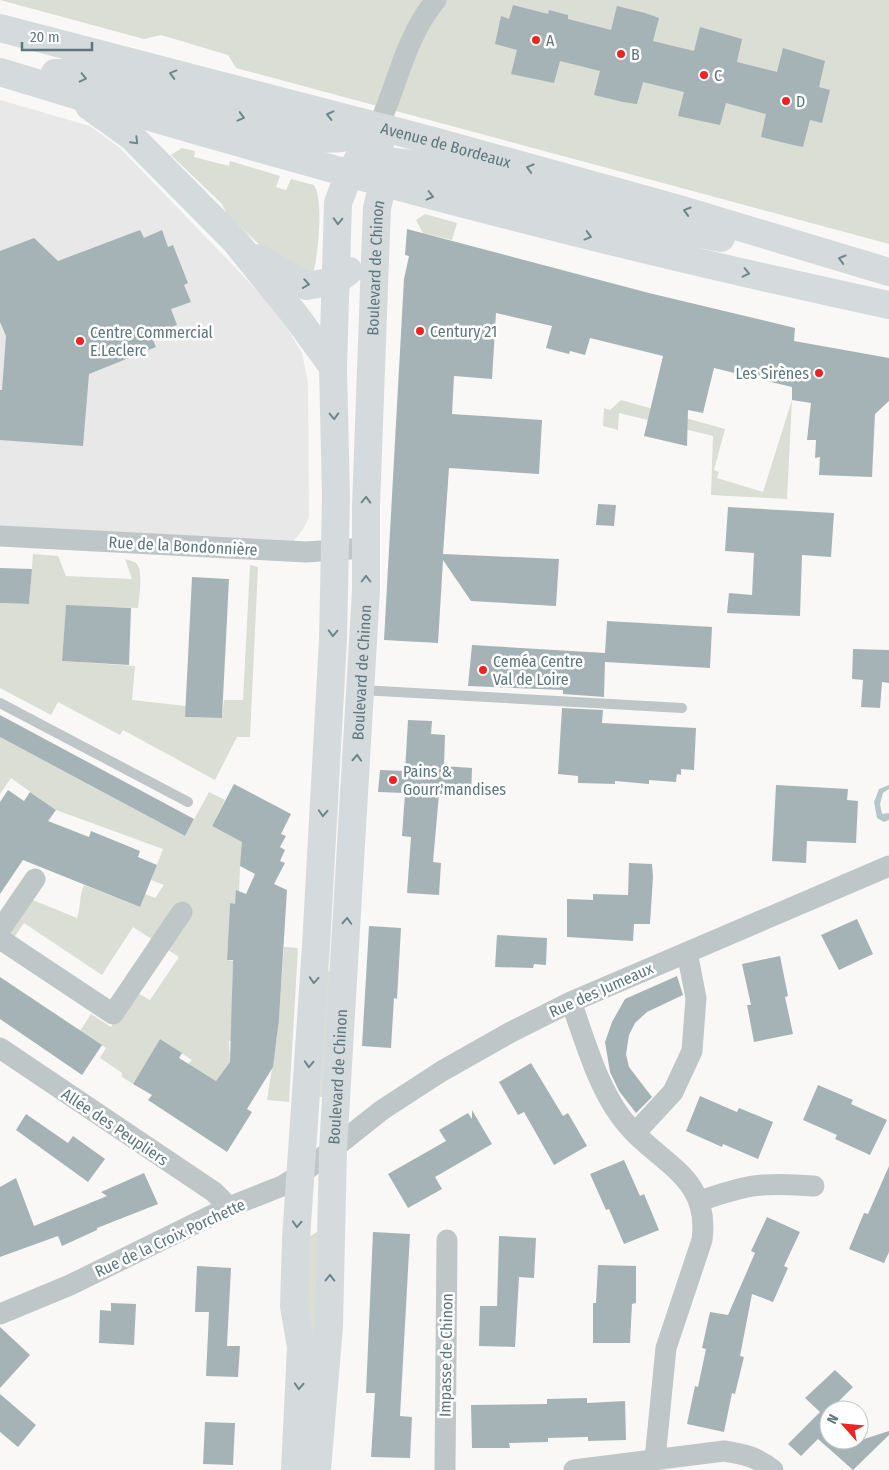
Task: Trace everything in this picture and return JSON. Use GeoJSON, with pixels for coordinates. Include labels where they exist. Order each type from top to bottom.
{"type":"FeatureCollection","features":[{"type":"Feature","properties":{"kind":"main road","name":"Avenue de Bordeaux"},"geometry":{"type":"LineString","coordinates":[[0,28],[378,127],[679,209],[889,272]]}},
{"type":"Feature","properties":{"kind":"main road"},"geometry":{"type":"LineString","coordinates":[[0,72],[66,74],[172,99],[317,138],[333,140],[356,136],[378,127]]}},
{"type":"Feature","properties":{"kind":"main road"},"geometry":{"type":"LineString","coordinates":[[0,72],[348,174],[382,173],[421,165],[620,219],[735,240],[784,242]]}},
{"type":"Feature","properties":{"kind":"main road"},"geometry":{"type":"LineString","coordinates":[[67,92],[107,117],[131,136],[235,241],[295,315],[333,367]]}},
{"type":"Feature","properties":{"kind":"main road","name":"Boulevard de Chinon"},"geometry":{"type":"LineString","coordinates":[[317,1470],[329,1326],[333,1150],[360,690],[377,208],[382,173],[378,127]]}},
{"type":"Feature","properties":{"kind":"main road","name":"Boulevard de Chinon"},"geometry":{"type":"LineString","coordinates":[[295,1470],[301,1347],[294,1306],[300,1175],[316,946],[336,549],[333,367],[338,203],[348,174],[378,127]]}},
{"type":"Feature","properties":{"kind":"main road"},"geometry":{"type":"LineString","coordinates":[[382,173],[604,240],[889,305]]}},
{"type":"Feature","properties":{"kind":"main road"},"geometry":{"type":"LineString","coordinates":[[235,241],[288,277],[306,286],[336,281],[359,264],[376,241]]}},
{"type":"Feature","properties":{"kind":"street"},"geometry":{"type":"LineString","coordinates":[[378,127],[410,40],[424,14],[436,0]]}},
{"type":"Feature","properties":{"kind":"street","name":"Rue de la Bondonnière"},"geometry":{"type":"LineString","coordinates":[[0,536],[306,552],[366,548]]}},
{"type":"Feature","properties":{"kind":"street","name":"Rue des Jumeaux"},"geometry":{"type":"LineString","coordinates":[[333,1150],[361,1124],[442,1071],[511,1032],[571,1002],[889,866]]}},
{"type":"Feature","properties":{"kind":"street"},"geometry":{"type":"LineString","coordinates":[[0,930],[35,879]]}},
{"type":"Feature","properties":{"kind":"street"},"geometry":{"type":"LineString","coordinates":[[0,939],[114,1014],[182,912]]}},
{"type":"Feature","properties":{"kind":"street"},"geometry":{"type":"LineString","coordinates":[[635,1133],[673,1092],[692,1051],[696,998],[687,952]]}},
{"type":"Feature","properties":{"kind":"street"},"geometry":{"type":"LineString","coordinates":[[571,1002],[604,1089],[621,1118],[682,1175],[700,1202],[704,1224],[702,1240],[664,1355],[656,1459]]}},
{"type":"Feature","properties":{"kind":"street","name":"Allée des Peupliers"},"geometry":{"type":"LineString","coordinates":[[0,1048],[214,1192],[229,1207]]}},
{"type":"Feature","properties":{"kind":"street","name":"Rue de la Croix Porchette"},"geometry":{"type":"LineString","coordinates":[[0,1314],[70,1285],[229,1207],[282,1186],[333,1150]]}},
{"type":"Feature","properties":{"kind":"street"},"geometry":{"type":"LineString","coordinates":[[700,1202],[754,1184],[774,1183],[814,1186]]}},
{"type":"Feature","properties":{"kind":"street","name":"Impasse de Chinon"},"geometry":{"type":"LineString","coordinates":[[445,1470],[448,1240]]}},
{"type":"Feature","properties":{"kind":"street"},"geometry":{"type":"LineString","coordinates":[[574,1470],[724,1451],[759,1459],[773,1470]]}},
{"type":"Feature","properties":{"kind":"lane"},"geometry":{"type":"LineString","coordinates":[[360,690],[682,708]]}},
{"type":"Feature","properties":{"kind":"lane"},"geometry":{"type":"LineString","coordinates":[[0,702],[188,802]]}},
{"type":"Feature","properties":{"kind":"shaded area"},"geometry":{"type":"Polygon","coordinates":[[[0,0],[889,0],[889,244],[236,68],[228,55],[161,35],[144,39],[0,0]]]}},
{"type":"Feature","properties":{"kind":"shaded area"},"geometry":{"type":"Polygon","coordinates":[[[0,100],[90,126],[120,148],[277,311],[302,353],[308,383],[309,518],[286,551],[0,536],[0,100]]]}},
{"type":"Feature","properties":{"kind":"shaded area"},"geometry":{"type":"Polygon","coordinates":[[[182,148],[195,151],[194,157],[229,166],[230,161],[280,176],[276,187],[286,190],[291,179],[314,185],[319,203],[319,215],[317,255],[313,274],[281,265],[227,214],[222,204],[171,155],[182,148]]]}},
{"type":"Feature","properties":{"kind":"shaded area"},"geometry":{"type":"Polygon","coordinates":[[[425,214],[457,223],[452,240],[423,233],[416,220],[425,214]]]}},
{"type":"Feature","properties":{"kind":"shaded area"},"geometry":{"type":"Polygon","coordinates":[[[621,400],[725,429],[714,470],[719,472],[717,478],[763,492],[792,400],[787,499],[711,495],[713,436],[619,413],[618,430],[603,426],[604,408],[610,410],[621,400]]]}},
{"type":"Feature","properties":{"kind":"shaded area"},"geometry":{"type":"Polygon","coordinates":[[[33,554],[58,556],[66,576],[132,579],[125,559],[136,563],[140,572],[138,608],[66,606],[62,661],[135,666],[132,700],[186,706],[186,717],[222,718],[224,700],[243,700],[250,565],[258,567],[250,737],[237,737],[215,780],[123,730],[120,735],[58,702],[51,715],[0,688],[0,603],[29,604],[33,554]]]}},
{"type":"Feature","properties":{"kind":"shaded area"},"geometry":{"type":"Polygon","coordinates":[[[0,737],[185,836],[209,792],[225,800],[212,826],[254,848],[240,866],[239,892],[235,904],[230,904],[227,960],[233,961],[232,993],[270,1017],[279,1017],[284,947],[298,948],[289,1102],[267,1100],[277,1036],[229,1041],[230,1062],[216,1081],[188,1064],[192,1060],[160,1039],[133,1084],[122,1077],[122,1073],[100,1058],[106,1048],[80,1031],[91,1014],[111,1027],[136,992],[150,1000],[179,957],[133,927],[102,975],[24,923],[13,939],[7,934],[28,898],[77,918],[84,885],[140,907],[145,894],[155,898],[164,885],[151,880],[163,849],[56,810],[11,778],[0,794],[0,737]]]}},
{"type":"Feature","properties":{"kind":"shaded area"},"geometry":{"type":"Polygon","coordinates":[[[889,785],[889,789],[883,793],[880,804],[882,814],[889,813],[889,820],[884,822],[877,818],[874,802],[879,789],[889,785]]]}},
{"type":"Feature","properties":{"kind":"shaded area"},"geometry":{"type":"Polygon","coordinates":[[[324,971],[338,972],[325,1097],[320,1097],[324,971]]]}},
{"type":"Feature","properties":{"kind":"shaded area"},"geometry":{"type":"Polygon","coordinates":[[[320,1230],[319,1345],[310,1344],[305,1313],[307,1238],[320,1230]]]}},
{"type":"Feature","properties":{"kind":"building"},"geometry":{"type":"Polygon","coordinates":[[[513,5],[548,14],[549,10],[568,15],[568,19],[611,30],[617,6],[645,13],[659,18],[653,41],[694,51],[700,27],[742,39],[737,62],[777,72],[783,48],[825,61],[819,87],[830,90],[822,123],[810,120],[803,147],[761,137],[766,114],[726,103],[720,125],[678,116],[684,92],[643,82],[637,104],[594,95],[600,71],[560,61],[554,83],[511,74],[517,50],[495,44],[501,16],[509,19],[513,5]]]}},
{"type":"Feature","properties":{"kind":"building"},"geometry":{"type":"Polygon","coordinates":[[[407,229],[649,293],[795,328],[794,341],[889,358],[889,401],[875,414],[872,477],[819,475],[820,457],[815,458],[816,440],[807,440],[811,403],[792,400],[792,387],[714,368],[703,413],[688,410],[687,446],[644,436],[663,356],[590,338],[585,355],[570,351],[569,354],[546,348],[552,326],[496,313],[492,379],[454,376],[452,414],[542,420],[539,474],[449,468],[443,554],[559,559],[556,606],[471,601],[443,560],[438,643],[384,640],[404,279],[409,256],[405,255],[407,229]]]}},
{"type":"Feature","properties":{"kind":"building","name":"Centre Commercial E.Leclerc"},"geometry":{"type":"Polygon","coordinates":[[[140,230],[144,238],[162,230],[168,247],[173,245],[188,283],[184,285],[191,302],[171,309],[177,325],[151,335],[156,347],[89,374],[83,446],[0,440],[0,390],[2,390],[6,336],[0,322],[0,251],[34,238],[58,261],[140,230]]]}},
{"type":"Feature","properties":{"kind":"building"},"geometry":{"type":"Polygon","coordinates":[[[598,504],[616,505],[614,526],[596,525],[598,504]]]}},
{"type":"Feature","properties":{"kind":"building"},"geometry":{"type":"Polygon","coordinates":[[[728,507],[834,513],[831,557],[802,555],[800,616],[727,613],[729,593],[752,595],[754,553],[725,551],[728,507]]]}},
{"type":"Feature","properties":{"kind":"building"},"geometry":{"type":"Polygon","coordinates":[[[0,568],[32,569],[29,604],[0,603],[0,568]]]}},
{"type":"Feature","properties":{"kind":"building"},"geometry":{"type":"Polygon","coordinates":[[[192,577],[229,579],[222,718],[185,717],[192,577]]]}},
{"type":"Feature","properties":{"kind":"building"},"geometry":{"type":"Polygon","coordinates":[[[66,605],[131,608],[129,665],[62,661],[66,605]]]}},
{"type":"Feature","properties":{"kind":"building"},"geometry":{"type":"Polygon","coordinates":[[[607,621],[712,627],[710,668],[605,662],[604,697],[563,694],[563,690],[468,686],[472,645],[605,653],[607,621]]]}},
{"type":"Feature","properties":{"kind":"building"},"geometry":{"type":"Polygon","coordinates":[[[853,649],[889,650],[889,683],[882,682],[880,708],[861,707],[863,680],[852,679],[853,649]]]}},
{"type":"Feature","properties":{"kind":"building"},"geometry":{"type":"Polygon","coordinates":[[[562,708],[603,710],[602,723],[696,728],[694,770],[681,769],[681,775],[677,774],[676,782],[649,780],[649,784],[615,781],[615,784],[578,783],[578,776],[558,774],[562,708]]]}},
{"type":"Feature","properties":{"kind":"building"},"geometry":{"type":"Polygon","coordinates":[[[0,715],[194,819],[185,836],[0,737],[0,715]]]}},
{"type":"Feature","properties":{"kind":"building"},"geometry":{"type":"Polygon","coordinates":[[[408,720],[432,721],[431,734],[445,735],[444,766],[472,768],[471,796],[439,794],[433,862],[441,863],[439,895],[407,893],[411,837],[402,836],[405,793],[378,792],[380,770],[405,771],[408,720]]]}},
{"type":"Feature","properties":{"kind":"building"},"geometry":{"type":"Polygon","coordinates":[[[234,784],[291,814],[281,834],[286,836],[280,847],[285,850],[280,861],[285,863],[274,884],[287,890],[279,1019],[273,1067],[247,1109],[252,1112],[227,1152],[148,1100],[152,1095],[133,1084],[160,1039],[182,1053],[179,1058],[216,1081],[230,1062],[233,960],[227,960],[230,903],[235,904],[236,890],[246,894],[255,874],[240,866],[242,842],[212,826],[234,784]]]}},
{"type":"Feature","properties":{"kind":"building"},"geometry":{"type":"Polygon","coordinates":[[[776,785],[848,789],[847,800],[858,801],[856,843],[807,841],[806,863],[772,861],[776,785]]]}},
{"type":"Feature","properties":{"kind":"building"},"geometry":{"type":"Polygon","coordinates":[[[8,790],[24,801],[30,792],[56,810],[48,821],[89,837],[91,831],[140,851],[138,857],[157,865],[140,907],[23,860],[0,894],[0,802],[8,790]]]}},
{"type":"Feature","properties":{"kind":"building"},"geometry":{"type":"Polygon","coordinates":[[[629,863],[652,864],[650,924],[634,924],[633,941],[567,937],[567,899],[593,900],[593,894],[628,895],[629,863]]]}},
{"type":"Feature","properties":{"kind":"building"},"geometry":{"type":"Polygon","coordinates":[[[857,919],[873,954],[839,970],[821,935],[857,919]]]}},
{"type":"Feature","properties":{"kind":"building"},"geometry":{"type":"Polygon","coordinates":[[[369,926],[401,928],[397,999],[394,998],[391,1048],[362,1046],[369,926]]]}},
{"type":"Feature","properties":{"kind":"building"},"geometry":{"type":"Polygon","coordinates":[[[497,935],[547,938],[546,965],[534,964],[533,968],[495,967],[497,935]]]}},
{"type":"Feature","properties":{"kind":"building"},"geometry":{"type":"Polygon","coordinates":[[[780,956],[788,996],[785,997],[793,1034],[754,1042],[747,1005],[751,1005],[742,964],[780,956]]]}},
{"type":"Feature","properties":{"kind":"building"},"geometry":{"type":"Polygon","coordinates":[[[677,976],[683,995],[647,1012],[635,1023],[629,1035],[626,1054],[629,1067],[652,1097],[636,1113],[619,1091],[610,1072],[605,1042],[612,1022],[625,999],[677,976]]]}},
{"type":"Feature","properties":{"kind":"building"},"geometry":{"type":"Polygon","coordinates":[[[0,977],[102,1045],[82,1075],[0,1019],[0,977]]]}},
{"type":"Feature","properties":{"kind":"building"},"geometry":{"type":"Polygon","coordinates":[[[531,1063],[563,1116],[568,1113],[587,1146],[554,1165],[524,1112],[518,1115],[499,1082],[531,1063]]]}},
{"type":"Feature","properties":{"kind":"building"},"geometry":{"type":"Polygon","coordinates":[[[818,1085],[853,1100],[851,1104],[887,1120],[870,1155],[835,1139],[837,1135],[803,1120],[818,1085]]]}},
{"type":"Feature","properties":{"kind":"building"},"geometry":{"type":"Polygon","coordinates":[[[700,1096],[737,1112],[739,1108],[773,1122],[758,1159],[723,1144],[722,1147],[686,1131],[700,1096]]]}},
{"type":"Feature","properties":{"kind":"building"},"geometry":{"type":"Polygon","coordinates":[[[472,1110],[492,1144],[435,1177],[442,1189],[408,1208],[388,1174],[446,1141],[439,1130],[468,1113],[472,1119],[472,1110]]]}},
{"type":"Feature","properties":{"kind":"building"},"geometry":{"type":"Polygon","coordinates":[[[26,1114],[68,1143],[73,1136],[105,1159],[88,1182],[16,1130],[26,1114]]]}},
{"type":"Feature","properties":{"kind":"building"},"geometry":{"type":"Polygon","coordinates":[[[624,1160],[640,1196],[644,1194],[659,1230],[624,1244],[609,1209],[606,1210],[590,1174],[624,1160]]]}},
{"type":"Feature","properties":{"kind":"building"},"geometry":{"type":"Polygon","coordinates":[[[889,1166],[889,1252],[884,1263],[849,1249],[864,1213],[868,1214],[889,1166]]]}},
{"type":"Feature","properties":{"kind":"building"},"geometry":{"type":"Polygon","coordinates":[[[144,1173],[158,1204],[97,1228],[97,1230],[62,1246],[58,1236],[0,1257],[0,1187],[16,1178],[34,1226],[107,1196],[101,1192],[144,1173]]]}},
{"type":"Feature","properties":{"kind":"building"},"geometry":{"type":"Polygon","coordinates":[[[767,1217],[800,1232],[784,1266],[788,1268],[773,1302],[752,1294],[740,1356],[744,1357],[735,1394],[732,1393],[724,1432],[687,1424],[695,1386],[698,1387],[706,1349],[702,1348],[710,1312],[728,1315],[755,1253],[751,1251],[767,1217]]]}},
{"type":"Feature","properties":{"kind":"building"},"geometry":{"type":"Polygon","coordinates":[[[373,1232],[410,1234],[400,1416],[412,1417],[410,1458],[371,1457],[375,1393],[366,1393],[373,1232]]]}},
{"type":"Feature","properties":{"kind":"building"},"geometry":{"type":"Polygon","coordinates":[[[499,1236],[536,1238],[534,1278],[519,1277],[515,1347],[479,1346],[480,1306],[497,1306],[499,1236]]]}},
{"type":"Feature","properties":{"kind":"building"},"geometry":{"type":"Polygon","coordinates":[[[598,1265],[636,1266],[636,1303],[632,1304],[630,1343],[593,1343],[593,1303],[596,1303],[598,1265]]]}},
{"type":"Feature","properties":{"kind":"building"},"geometry":{"type":"Polygon","coordinates":[[[197,1266],[231,1268],[227,1346],[240,1346],[238,1377],[206,1376],[209,1312],[195,1312],[197,1266]]]}},
{"type":"Feature","properties":{"kind":"building"},"geometry":{"type":"Polygon","coordinates":[[[111,1303],[136,1304],[134,1345],[99,1343],[100,1310],[111,1311],[111,1303]]]}},
{"type":"Feature","properties":{"kind":"building"},"geometry":{"type":"Polygon","coordinates":[[[0,1327],[30,1355],[0,1388],[0,1327]]]}},
{"type":"Feature","properties":{"kind":"building"},"geometry":{"type":"Polygon","coordinates":[[[835,1370],[853,1387],[840,1400],[819,1400],[819,1411],[805,1398],[835,1370]]]}},
{"type":"Feature","properties":{"kind":"building"},"geometry":{"type":"Polygon","coordinates":[[[0,1394],[36,1425],[18,1447],[0,1432],[0,1394]]]}},
{"type":"Feature","properties":{"kind":"building"},"geometry":{"type":"Polygon","coordinates":[[[587,1398],[587,1403],[625,1401],[626,1440],[588,1441],[588,1437],[548,1438],[548,1442],[509,1443],[510,1448],[472,1448],[471,1405],[547,1404],[547,1399],[587,1398]]]}},
{"type":"Feature","properties":{"kind":"building"},"geometry":{"type":"Polygon","coordinates":[[[819,1413],[819,1440],[801,1456],[788,1444],[819,1413]]]}},
{"type":"Feature","properties":{"kind":"building"},"geometry":{"type":"Polygon","coordinates":[[[205,1422],[235,1423],[233,1465],[203,1464],[205,1422]]]}},
{"type":"Feature","properties":{"kind":"building"},"geometry":{"type":"Polygon","coordinates":[[[889,1431],[889,1435],[853,1470],[830,1450],[869,1450],[869,1437],[889,1431]]]}},
{"type":"Feature","properties":{"kind":"place","name":"A"},"geometry":{"type":"Point","coordinates":[536,40]}},
{"type":"Feature","properties":{"kind":"place","name":"B"},"geometry":{"type":"Point","coordinates":[621,54]}},
{"type":"Feature","properties":{"kind":"place","name":"C"},"geometry":{"type":"Point","coordinates":[704,75]}},
{"type":"Feature","properties":{"kind":"place","name":"D"},"geometry":{"type":"Point","coordinates":[786,101]}},
{"type":"Feature","properties":{"kind":"place","name":"Century 21"},"geometry":{"type":"Point","coordinates":[420,331]}},
{"type":"Feature","properties":{"kind":"place","name":"Centre Commercial E.Leclerc"},"geometry":{"type":"Point","coordinates":[80,341]}},
{"type":"Feature","properties":{"kind":"place","name":"Les Sirènes"},"geometry":{"type":"Point","coordinates":[819,373]}},
{"type":"Feature","properties":{"kind":"place","name":"Ceméa Centre Val de Loire"},"geometry":{"type":"Point","coordinates":[483,670]}},
{"type":"Feature","properties":{"kind":"place","name":"Pains & Gourr'mandises"},"geometry":{"type":"Point","coordinates":[393,780]}}]}
